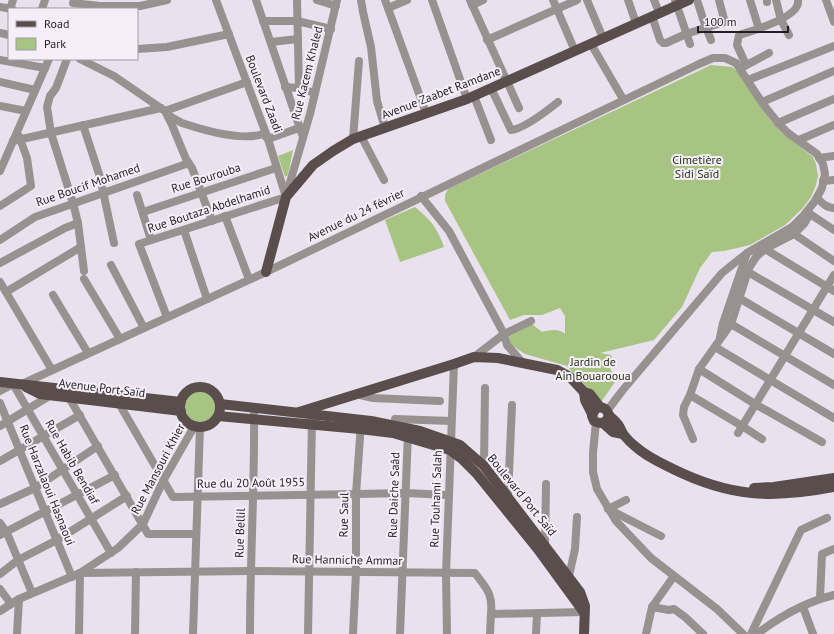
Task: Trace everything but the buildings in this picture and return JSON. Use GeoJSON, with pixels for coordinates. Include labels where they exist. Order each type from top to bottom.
{"type":"FeatureCollection","features":[{"type":"Feature","properties":{"kind":"main road","name":"Avenue Zaabet Ramdane"},"geometry":{"type":"LineString","coordinates":[[266,272],[286,197],[313,165],[357,137],[492,88],[656,14],[676,2],[689,0]]}},
{"type":"Feature","properties":{"kind":"main road"},"geometry":{"type":"LineString","coordinates":[[295,413],[474,357],[521,361],[564,373],[584,392],[585,400],[601,415],[613,432],[623,434],[637,448],[659,462],[685,475],[738,492],[771,495],[794,494],[834,487]]}},
{"type":"Feature","properties":{"kind":"main road","name":"Avenue Port Saïd"},"geometry":{"type":"LineString","coordinates":[[0,382],[67,393],[181,406]]}},
{"type":"Feature","properties":{"kind":"main road","name":"Avenue Port Saïd"},"geometry":{"type":"LineString","coordinates":[[17,384],[40,394],[51,395],[67,393]]}},
{"type":"Feature","properties":{"kind":"main road"},"geometry":{"type":"LineString","coordinates":[[201,387],[211,390],[215,394],[220,404],[218,416],[211,423],[197,426],[186,420],[181,406],[186,393],[201,387]]}},
{"type":"Feature","properties":{"kind":"main road"},"geometry":{"type":"LineString","coordinates":[[220,404],[295,413],[312,420]]}},
{"type":"Feature","properties":{"kind":"main road"},"geometry":{"type":"LineString","coordinates":[[218,416],[254,419],[312,420],[361,424],[393,433],[408,433],[450,446],[477,474],[545,559],[584,612]]}},
{"type":"Feature","properties":{"kind":"main road","name":"Boulevard Port Saïd"},"geometry":{"type":"LineString","coordinates":[[450,446],[460,445],[484,466],[569,576],[580,592],[585,606],[584,634]]}},
{"type":"Feature","properties":{"kind":"main road"},"geometry":{"type":"LineString","coordinates":[[716,486],[774,487],[834,478]]}},
{"type":"Feature","properties":{"kind":"street"},"geometry":{"type":"LineString","coordinates":[[72,4],[140,6],[153,1],[167,0]]}},
{"type":"Feature","properties":{"kind":"street","name":"Boulevard Zaadi"},"geometry":{"type":"LineString","coordinates":[[216,0],[268,139],[286,197]]}},
{"type":"Feature","properties":{"kind":"street"},"geometry":{"type":"LineString","coordinates":[[256,0],[303,137]]}},
{"type":"Feature","properties":{"kind":"street"},"geometry":{"type":"LineString","coordinates":[[297,0],[299,88]]}},
{"type":"Feature","properties":{"kind":"street"},"geometry":{"type":"LineString","coordinates":[[317,0],[337,3]]}},
{"type":"Feature","properties":{"kind":"street"},"geometry":{"type":"LineString","coordinates":[[361,0],[371,46],[377,101],[385,128]]}},
{"type":"Feature","properties":{"kind":"street"},"geometry":{"type":"LineString","coordinates":[[407,0],[386,4],[426,113]]}},
{"type":"Feature","properties":{"kind":"street"},"geometry":{"type":"LineString","coordinates":[[432,0],[470,97],[491,140]]}},
{"type":"Feature","properties":{"kind":"street"},"geometry":{"type":"LineString","coordinates":[[483,0],[471,2],[519,108]]}},
{"type":"Feature","properties":{"kind":"street"},"geometry":{"type":"LineString","coordinates":[[553,0],[575,51]]}},
{"type":"Feature","properties":{"kind":"street"},"geometry":{"type":"LineString","coordinates":[[488,40],[577,0]]}},
{"type":"Feature","properties":{"kind":"street"},"geometry":{"type":"LineString","coordinates":[[587,0],[603,38]]}},
{"type":"Feature","properties":{"kind":"street"},"geometry":{"type":"LineString","coordinates":[[628,0],[636,23]]}},
{"type":"Feature","properties":{"kind":"street"},"geometry":{"type":"LineString","coordinates":[[654,0],[660,40],[663,43],[724,22],[719,0]]}},
{"type":"Feature","properties":{"kind":"street"},"geometry":{"type":"LineString","coordinates":[[697,0],[711,40]]}},
{"type":"Feature","properties":{"kind":"street"},"geometry":{"type":"LineString","coordinates":[[750,0],[759,29]]}},
{"type":"Feature","properties":{"kind":"street"},"geometry":{"type":"LineString","coordinates":[[776,0],[781,20],[789,35]]}},
{"type":"Feature","properties":{"kind":"street"},"geometry":{"type":"LineString","coordinates":[[693,439],[683,415],[684,407],[699,369],[731,324],[748,272],[756,257],[765,249],[794,234],[804,224],[824,181],[825,174],[823,164],[817,154],[788,133],[762,102],[748,80],[737,44],[739,35],[781,20],[796,7],[798,0]]}},
{"type":"Feature","properties":{"kind":"street"},"geometry":{"type":"LineString","coordinates":[[826,0],[834,22]]}},
{"type":"Feature","properties":{"kind":"street"},"geometry":{"type":"LineString","coordinates":[[676,2],[690,44]]}},
{"type":"Feature","properties":{"kind":"street","name":"Rue Kacem Khaled"},"geometry":{"type":"LineString","coordinates":[[286,197],[315,93],[337,3]]}},
{"type":"Feature","properties":{"kind":"street"},"geometry":{"type":"LineString","coordinates":[[263,21],[297,21],[330,29]]}},
{"type":"Feature","properties":{"kind":"street"},"geometry":{"type":"LineString","coordinates":[[138,49],[167,47],[229,34]]}},
{"type":"Feature","properties":{"kind":"street"},"geometry":{"type":"LineString","coordinates":[[270,42],[298,39]]}},
{"type":"Feature","properties":{"kind":"street"},"geometry":{"type":"LineString","coordinates":[[591,44],[623,99]]}},
{"type":"Feature","properties":{"kind":"street"},"geometry":{"type":"LineString","coordinates":[[748,80],[834,46]]}},
{"type":"Feature","properties":{"kind":"street"},"geometry":{"type":"LineString","coordinates":[[743,67],[769,53]]}},
{"type":"Feature","properties":{"kind":"street","name":"Avenue du 24 février"},"geometry":{"type":"LineString","coordinates":[[0,391],[52,370],[266,272],[421,196],[699,64],[713,58],[725,58],[743,67]]}},
{"type":"Feature","properties":{"kind":"street"},"geometry":{"type":"LineString","coordinates":[[0,60],[23,62],[45,68]]}},
{"type":"Feature","properties":{"kind":"street"},"geometry":{"type":"LineString","coordinates":[[0,171],[17,137],[26,111],[49,60]]}},
{"type":"Feature","properties":{"kind":"street"},"geometry":{"type":"LineString","coordinates":[[67,60],[56,88],[50,96],[47,107],[51,133],[78,222],[84,271]]}},
{"type":"Feature","properties":{"kind":"street"},"geometry":{"type":"LineString","coordinates":[[82,60],[114,76],[180,122],[204,129],[244,137],[252,137],[263,134],[268,139],[300,128]]}},
{"type":"Feature","properties":{"kind":"street"},"geometry":{"type":"LineString","coordinates":[[359,61],[357,137],[384,180]]}},
{"type":"Feature","properties":{"kind":"street"},"geometry":{"type":"LineString","coordinates":[[762,102],[834,71]]}},
{"type":"Feature","properties":{"kind":"street"},"geometry":{"type":"LineString","coordinates":[[0,82],[35,90]]}},
{"type":"Feature","properties":{"kind":"street"},"geometry":{"type":"LineString","coordinates":[[17,137],[51,133],[83,125],[164,111],[247,82]]}},
{"type":"Feature","properties":{"kind":"street"},"geometry":{"type":"LineString","coordinates":[[285,86],[299,88],[315,93]]}},
{"type":"Feature","properties":{"kind":"street"},"geometry":{"type":"LineString","coordinates":[[492,88],[511,130],[544,113],[558,102]]}},
{"type":"Feature","properties":{"kind":"street"},"geometry":{"type":"LineString","coordinates":[[778,122],[834,99]]}},
{"type":"Feature","properties":{"kind":"street"},"geometry":{"type":"LineString","coordinates":[[0,106],[26,111]]}},
{"type":"Feature","properties":{"kind":"street"},"geometry":{"type":"LineString","coordinates":[[164,111],[186,159],[192,168],[212,221]]}},
{"type":"Feature","properties":{"kind":"street"},"geometry":{"type":"LineString","coordinates":[[83,125],[104,192],[114,243]]}},
{"type":"Feature","properties":{"kind":"street"},"geometry":{"type":"LineString","coordinates":[[799,140],[834,125]]}},
{"type":"Feature","properties":{"kind":"street"},"geometry":{"type":"LineString","coordinates":[[0,206],[31,186],[27,158],[17,137]]}},
{"type":"Feature","properties":{"kind":"street"},"geometry":{"type":"LineString","coordinates":[[819,158],[834,156]]}},
{"type":"Feature","properties":{"kind":"street","name":"Rue Boucif Mohamed"},"geometry":{"type":"LineString","coordinates":[[0,240],[34,217],[189,163]]}},
{"type":"Feature","properties":{"kind":"street","name":"Rue Bourouba"},"geometry":{"type":"LineString","coordinates":[[143,212],[276,168]]}},
{"type":"Feature","properties":{"kind":"street"},"geometry":{"type":"LineString","coordinates":[[824,181],[834,180]]}},
{"type":"Feature","properties":{"kind":"street"},"geometry":{"type":"LineString","coordinates":[[137,195],[151,240]]}},
{"type":"Feature","properties":{"kind":"street"},"geometry":{"type":"LineString","coordinates":[[421,196],[449,231],[504,334],[507,345],[521,361]]}},
{"type":"Feature","properties":{"kind":"street","name":"Rue Boutaza Abdelhamid"},"geometry":{"type":"LineString","coordinates":[[167,317],[139,244],[286,197]]}},
{"type":"Feature","properties":{"kind":"street"},"geometry":{"type":"LineString","coordinates":[[817,198],[826,206],[834,208]]}},
{"type":"Feature","properties":{"kind":"street"},"geometry":{"type":"LineString","coordinates":[[808,213],[834,230]]}},
{"type":"Feature","properties":{"kind":"street"},"geometry":{"type":"LineString","coordinates":[[743,634],[717,608],[651,558],[616,521],[597,490],[593,472],[593,453],[601,415],[722,273],[748,253],[792,226],[808,213]]}},
{"type":"Feature","properties":{"kind":"street"},"geometry":{"type":"LineString","coordinates":[[225,216],[249,279]]}},
{"type":"Feature","properties":{"kind":"street"},"geometry":{"type":"LineString","coordinates":[[0,263],[78,222]]}},
{"type":"Feature","properties":{"kind":"street"},"geometry":{"type":"LineString","coordinates":[[184,230],[207,299]]}},
{"type":"Feature","properties":{"kind":"street"},"geometry":{"type":"LineString","coordinates":[[794,234],[834,261]]}},
{"type":"Feature","properties":{"kind":"street"},"geometry":{"type":"LineString","coordinates":[[6,292],[81,247]]}},
{"type":"Feature","properties":{"kind":"street"},"geometry":{"type":"LineString","coordinates":[[765,249],[831,289]]}},
{"type":"Feature","properties":{"kind":"street"},"geometry":{"type":"LineString","coordinates":[[717,344],[748,253]]}},
{"type":"Feature","properties":{"kind":"street"},"geometry":{"type":"LineString","coordinates":[[111,265],[144,328]]}},
{"type":"Feature","properties":{"kind":"street"},"geometry":{"type":"LineString","coordinates":[[748,272],[834,322]]}},
{"type":"Feature","properties":{"kind":"street"},"geometry":{"type":"LineString","coordinates":[[740,429],[813,310],[831,289],[834,275]]}},
{"type":"Feature","properties":{"kind":"street"},"geometry":{"type":"LineString","coordinates":[[84,279],[120,339]]}},
{"type":"Feature","properties":{"kind":"street"},"geometry":{"type":"LineString","coordinates":[[0,282],[52,370]]}},
{"type":"Feature","properties":{"kind":"street"},"geometry":{"type":"LineString","coordinates":[[53,294],[88,353]]}},
{"type":"Feature","properties":{"kind":"street"},"geometry":{"type":"LineString","coordinates":[[739,298],[834,354]]}},
{"type":"Feature","properties":{"kind":"street"},"geometry":{"type":"LineString","coordinates":[[474,357],[504,334],[531,321]]}},
{"type":"Feature","properties":{"kind":"street"},"geometry":{"type":"LineString","coordinates":[[731,324],[784,357],[834,385]]}},
{"type":"Feature","properties":{"kind":"street"},"geometry":{"type":"LineString","coordinates":[[717,344],[770,380],[834,418]]}},
{"type":"Feature","properties":{"kind":"street","name":"Rue Touhami Salah"},"geometry":{"type":"LineString","coordinates":[[447,634],[446,573],[448,495],[454,364]]}},
{"type":"Feature","properties":{"kind":"street"},"geometry":{"type":"LineString","coordinates":[[699,369],[755,404],[822,442]]}},
{"type":"Feature","properties":{"kind":"street","name":"Rue Habib Bendiaf"},"geometry":{"type":"LineString","coordinates":[[17,384],[28,410],[43,437],[111,553]]}},
{"type":"Feature","properties":{"kind":"street"},"geometry":{"type":"LineString","coordinates":[[484,388],[484,466]]}},
{"type":"Feature","properties":{"kind":"street"},"geometry":{"type":"LineString","coordinates":[[67,393],[148,534],[196,534]]}},
{"type":"Feature","properties":{"kind":"street"},"geometry":{"type":"LineString","coordinates":[[356,394],[373,398],[440,401]]}},
{"type":"Feature","properties":{"kind":"street"},"geometry":{"type":"LineString","coordinates":[[0,426],[51,395]]}},
{"type":"Feature","properties":{"kind":"street"},"geometry":{"type":"LineString","coordinates":[[690,395],[740,429],[762,439]]}},
{"type":"Feature","properties":{"kind":"street","name":"Rue du 20 Août 1955"},"geometry":{"type":"LineString","coordinates":[[116,398],[172,497],[198,495],[253,496],[406,493],[448,495]]}},
{"type":"Feature","properties":{"kind":"street","name":"Rue Harzalaoui Hasnaoui"},"geometry":{"type":"LineString","coordinates":[[0,403],[72,577]]}},
{"type":"Feature","properties":{"kind":"street"},"geometry":{"type":"LineString","coordinates":[[508,496],[512,405]]}},
{"type":"Feature","properties":{"kind":"street","name":"Rue Bellil"},"geometry":{"type":"LineString","coordinates":[[250,634],[254,408]]}},
{"type":"Feature","properties":{"kind":"street"},"geometry":{"type":"LineString","coordinates":[[0,461],[80,415]]}},
{"type":"Feature","properties":{"kind":"street"},"geometry":{"type":"LineString","coordinates":[[395,419],[451,421]]}},
{"type":"Feature","properties":{"kind":"street"},"geometry":{"type":"LineString","coordinates":[[308,634],[312,420]]}},
{"type":"Feature","properties":{"kind":"street","name":"Rue Saul"},"geometry":{"type":"LineString","coordinates":[[353,634],[356,572],[356,494],[361,424]]}},
{"type":"Feature","properties":{"kind":"street"},"geometry":{"type":"LineString","coordinates":[[193,634],[198,495],[197,426]]}},
{"type":"Feature","properties":{"kind":"street","name":"Rue Mansouri Khier"},"geometry":{"type":"LineString","coordinates":[[0,612],[19,599],[80,573],[118,548],[143,524],[163,481],[197,426]]}},
{"type":"Feature","properties":{"kind":"street","name":"Rue Daiche Saâd"},"geometry":{"type":"LineString","coordinates":[[400,634],[408,433]]}},
{"type":"Feature","properties":{"kind":"street"},"geometry":{"type":"LineString","coordinates":[[0,504],[35,488],[98,446]]}},
{"type":"Feature","properties":{"kind":"street"},"geometry":{"type":"LineString","coordinates":[[3,534],[115,475]]}},
{"type":"Feature","properties":{"kind":"street"},"geometry":{"type":"LineString","coordinates":[[545,559],[546,484]]}},
{"type":"Feature","properties":{"kind":"street"},"geometry":{"type":"LineString","coordinates":[[0,574],[18,560],[57,540],[127,496]]}},
{"type":"Feature","properties":{"kind":"street"},"geometry":{"type":"LineString","coordinates":[[608,509],[626,500]]}},
{"type":"Feature","properties":{"kind":"street"},"geometry":{"type":"LineString","coordinates":[[608,509],[661,536]]}},
{"type":"Feature","properties":{"kind":"street"},"geometry":{"type":"LineString","coordinates":[[569,576],[575,549],[577,517]]}},
{"type":"Feature","properties":{"kind":"street"},"geometry":{"type":"LineString","coordinates":[[751,634],[801,530],[827,518]]}},
{"type":"Feature","properties":{"kind":"street"},"geometry":{"type":"LineString","coordinates":[[0,523],[3,534],[18,560],[32,593]]}},
{"type":"Feature","properties":{"kind":"street"},"geometry":{"type":"LineString","coordinates":[[820,598],[822,554],[834,550]]}},
{"type":"Feature","properties":{"kind":"street","name":"Rue Hanniche Ammar"},"geometry":{"type":"LineString","coordinates":[[80,573],[310,571],[474,573],[488,590],[492,602],[491,614]]}},
{"type":"Feature","properties":{"kind":"street"},"geometry":{"type":"LineString","coordinates":[[135,634],[136,572]]}},
{"type":"Feature","properties":{"kind":"street"},"geometry":{"type":"LineString","coordinates":[[79,634],[80,573]]}},
{"type":"Feature","properties":{"kind":"street"},"geometry":{"type":"LineString","coordinates":[[646,634],[652,607],[674,576]]}},
{"type":"Feature","properties":{"kind":"street"},"geometry":{"type":"LineString","coordinates":[[0,590],[11,604]]}},
{"type":"Feature","properties":{"kind":"street"},"geometry":{"type":"LineString","coordinates":[[756,634],[784,615],[820,598],[834,595]]}},
{"type":"Feature","properties":{"kind":"street"},"geometry":{"type":"LineString","coordinates":[[17,634],[19,599]]}},
{"type":"Feature","properties":{"kind":"street"},"geometry":{"type":"LineString","coordinates":[[652,607],[669,610],[674,609],[703,634]]}},
{"type":"Feature","properties":{"kind":"street"},"geometry":{"type":"LineString","coordinates":[[803,607],[813,634]]}},
{"type":"Feature","properties":{"kind":"street"},"geometry":{"type":"LineString","coordinates":[[490,634],[491,614],[584,612]]}},
{"type":"Feature","properties":{"kind":"street"},"geometry":{"type":"LineString","coordinates":[[536,634],[537,614]]}},
{"type":"Feature","properties":{"kind":"green space","name":"Cimetière Sidi Saïd"},"geometry":{"type":"Polygon","coordinates":[[[711,65],[732,67],[742,75],[759,105],[771,121],[781,132],[813,157],[818,176],[816,185],[811,197],[802,209],[785,225],[750,245],[712,252],[700,268],[682,307],[654,340],[600,353],[611,355],[613,361],[609,364],[615,382],[601,402],[567,366],[525,354],[510,344],[509,335],[532,324],[542,332],[557,330],[565,334],[565,316],[560,308],[542,315],[524,315],[510,320],[445,201],[445,195],[448,189],[711,65]]]}},
{"type":"Feature","properties":{"kind":"green space"},"geometry":{"type":"Polygon","coordinates":[[[293,150],[288,175],[285,177],[278,156],[293,150]]]}},
{"type":"Feature","properties":{"kind":"green space"},"geometry":{"type":"Polygon","coordinates":[[[415,207],[433,225],[444,247],[400,262],[385,220],[415,207]]]}},
{"type":"Feature","properties":{"kind":"green space"},"geometry":{"type":"Polygon","coordinates":[[[200,392],[211,396],[215,407],[211,418],[200,422],[189,418],[185,407],[189,396],[200,392]]]}},
{"type":"Feature","properties":{"kind":"park label","name":"Jardin de Ain Bouarooua"},"geometry":{"type":"Point","coordinates":[593,369]}}]}
